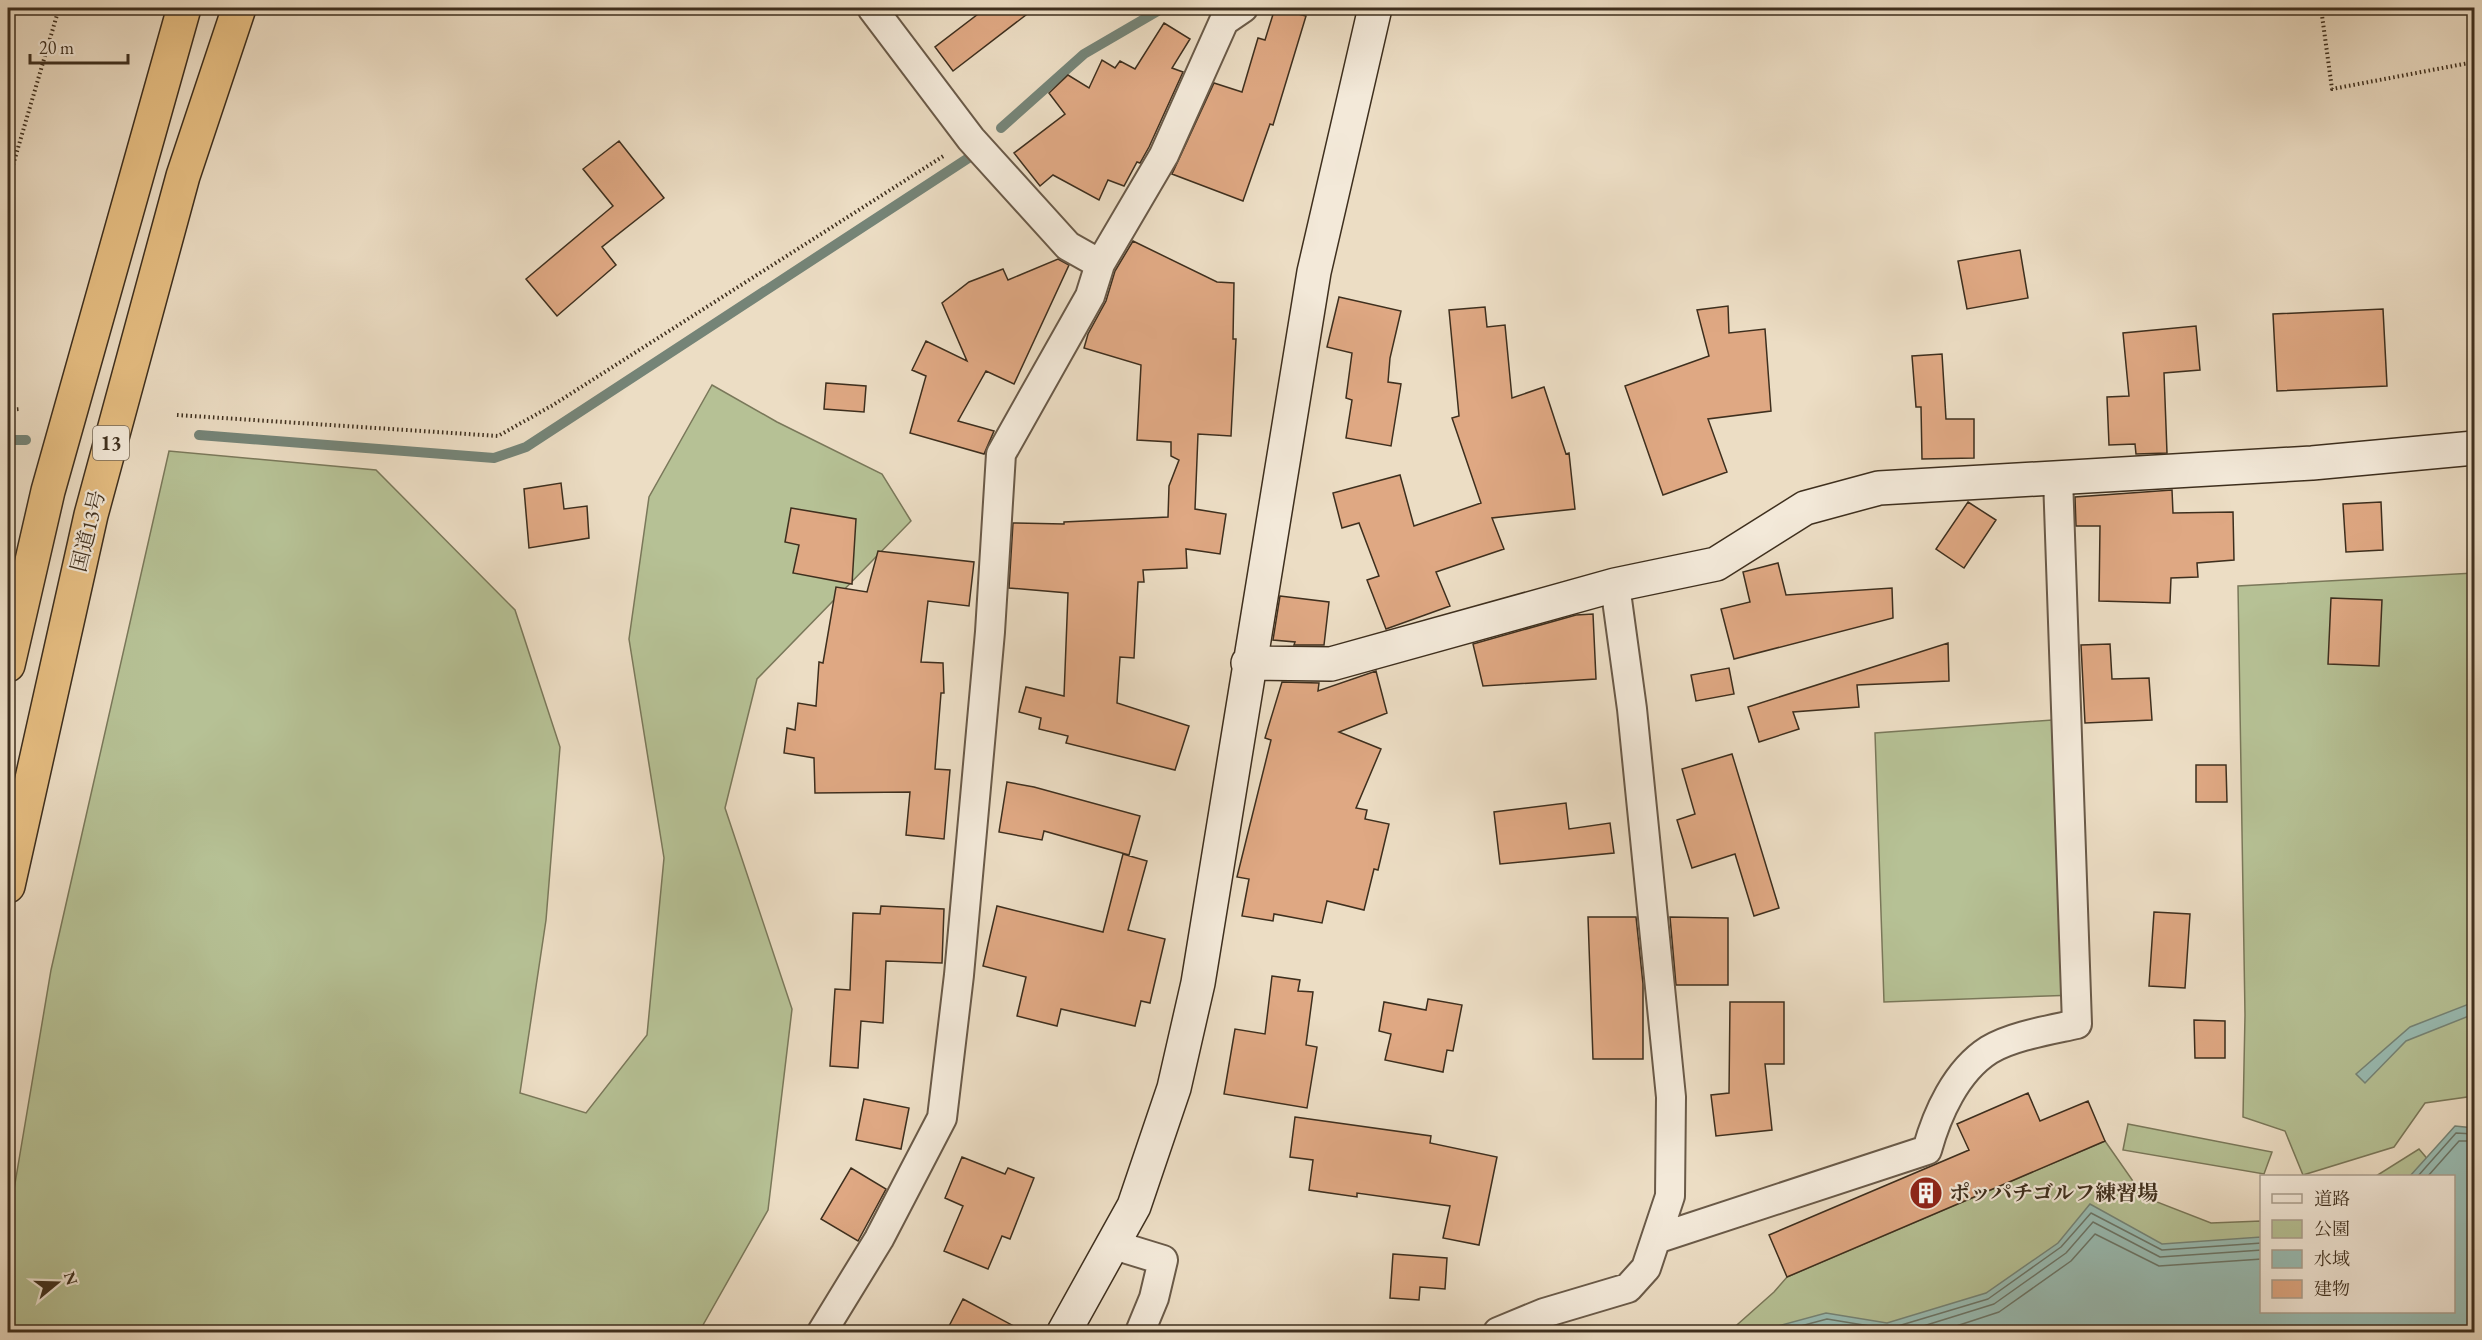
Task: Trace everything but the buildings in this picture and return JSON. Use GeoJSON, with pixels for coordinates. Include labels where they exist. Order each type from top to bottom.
{"type":"FeatureCollection","features":[{"type":"Feature","properties":{"kind":"highway","name":"13"},"geometry":{"type":"LineString","coordinates":[[8,665],[48,491],[184,8]]}},
{"type":"Feature","properties":{"kind":"highway","name":"国道13号"},"geometry":{"type":"LineString","coordinates":[[8,886],[91,515],[183,176],[239,8]]}},
{"type":"Feature","properties":{"kind":"street"},"geometry":{"type":"LineString","coordinates":[[872,8],[971,139],[1068,246],[1100,264]]}},
{"type":"Feature","properties":{"kind":"street"},"geometry":{"type":"LineString","coordinates":[[822,1332],[879,1239],[942,1118],[960,963],[990,632],[1001,454],[1090,296],[1100,264],[1164,155],[1224,21],[1243,8]]}},
{"type":"Feature","properties":{"kind":"street"},"geometry":{"type":"LineString","coordinates":[[1064,1332],[1134,1206],[1174,1088],[1198,983],[1248,663],[1314,272],[1375,8]]}},
{"type":"Feature","properties":{"kind":"street"},"geometry":{"type":"LineString","coordinates":[[1248,663],[1331,664],[1615,585],[1716,564],[1805,508],[1879,488],[2312,463],[2475,448]]}},
{"type":"Feature","properties":{"kind":"street"},"geometry":{"type":"LineString","coordinates":[[1656,1239],[1927,1150],[1934,1124],[1960,1078],[1989,1050],[2033,1034],[2077,1024],[2058,478]]}},
{"type":"Feature","properties":{"kind":"street"},"geometry":{"type":"LineString","coordinates":[[1498,1332],[1544,1313],[1628,1288],[1646,1269],[1670,1196],[1671,1097],[1632,709],[1615,585]]}},
{"type":"Feature","properties":{"kind":"street"},"geometry":{"type":"LineString","coordinates":[[1111,1244],[1163,1260],[1154,1298],[1140,1332]]}},
{"type":"Feature","properties":{"kind":"path"},"geometry":{"type":"LineString","coordinates":[[8,182],[59,8]]}},
{"type":"Feature","properties":{"kind":"path"},"geometry":{"type":"LineString","coordinates":[[2321,8],[2332,89],[2475,62]]}},
{"type":"Feature","properties":{"kind":"path"},"geometry":{"type":"LineString","coordinates":[[177,415],[498,436],[553,405],[971,139]]}},
{"type":"Feature","properties":{"kind":"path"},"geometry":{"type":"LineString","coordinates":[[8,410],[20,409]]}},
{"type":"Feature","properties":{"kind":"green space"},"geometry":{"type":"Polygon","coordinates":[[[712,385],[777,422],[882,474],[911,521],[757,679],[725,808],[792,1009],[768,1210],[699,1332],[8,1332],[8,1225],[51,970],[169,451],[376,470],[515,610],[560,747],[546,920],[520,1093],[586,1113],[647,1035],[664,858],[629,639],[649,497],[712,385]]]}},
{"type":"Feature","properties":{"kind":"green space"},"geometry":{"type":"Polygon","coordinates":[[[2474,573],[2474,1096],[2425,1103],[2394,1147],[2303,1175],[2285,1131],[2243,1117],[2245,1015],[2238,586],[2474,573]]]}},
{"type":"Feature","properties":{"kind":"green space"},"geometry":{"type":"Polygon","coordinates":[[[2066,719],[2076,995],[1884,1002],[1875,733],[2066,719]]]}},
{"type":"Feature","properties":{"kind":"green space"},"geometry":{"type":"Polygon","coordinates":[[[2128,1124],[2272,1152],[2264,1174],[2123,1150],[2128,1124]]]}},
{"type":"Feature","properties":{"kind":"green space"},"geometry":{"type":"Polygon","coordinates":[[[2105,1141],[2144,1197],[2211,1223],[2260,1221],[2260,1313],[2455,1313],[2474,1332],[1729,1332],[1774,1292],[1787,1277],[2105,1141]]]}},
{"type":"Feature","properties":{"kind":"green space"},"geometry":{"type":"Polygon","coordinates":[[[2419,1149],[2441,1175],[2378,1175],[2419,1149]]]}},
{"type":"Feature","properties":{"kind":"water"},"geometry":{"type":"Polygon","coordinates":[[[2474,1002],[2474,1014],[2406,1041],[2365,1083],[2356,1074],[2410,1027],[2474,1002]]]}},
{"type":"Feature","properties":{"kind":"water"},"geometry":{"type":"Polygon","coordinates":[[[2455,1126],[2474,1128],[2474,1332],[1756,1332],[1826,1313],[1887,1323],[1986,1293],[2058,1243],[2090,1204],[2162,1244],[2260,1237],[2260,1313],[2455,1313],[2455,1175],[2411,1175],[2455,1126]]]}},
{"type":"Feature","properties":{"kind":"waterway"},"geometry":{"type":"LineString","coordinates":[[1001,128],[1084,54],[1163,8]]}},
{"type":"Feature","properties":{"kind":"waterway"},"geometry":{"type":"LineString","coordinates":[[199,435],[494,458],[526,447],[970,157]]}},
{"type":"Feature","properties":{"kind":"waterway"},"geometry":{"type":"LineString","coordinates":[[8,440],[26,440]]}},
{"type":"Feature","properties":{"kind":"place","name":"ポッパチゴルフ練習場"},"geometry":{"type":"Point","coordinates":[1926,1193]}}]}
